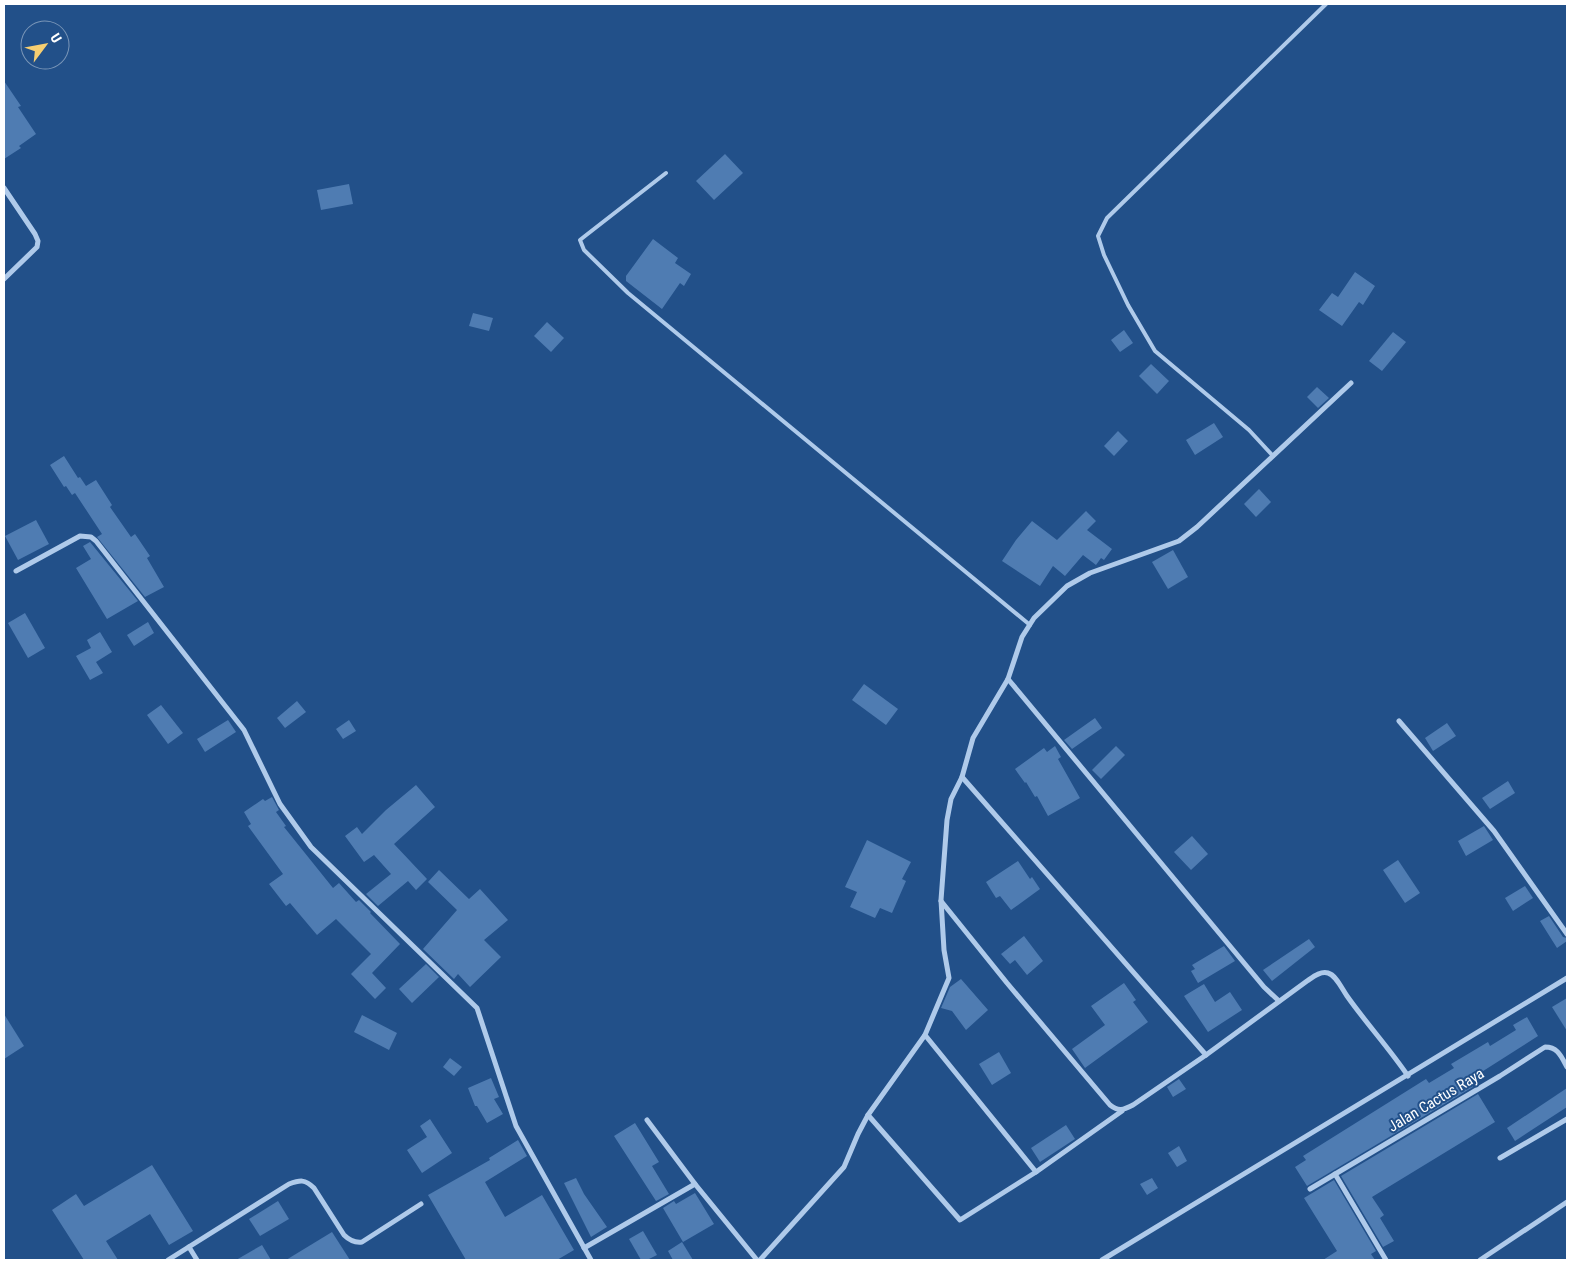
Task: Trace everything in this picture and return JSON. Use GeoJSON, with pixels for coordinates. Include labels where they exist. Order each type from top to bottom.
{"type":"FeatureCollection","features":[{"type":"Feature","properties":{"kind":"street"},"geometry":{"type":"LineString","coordinates":[[4,188],[38,241],[37,247],[4,279]]}},
{"type":"Feature","properties":{"kind":"street"},"geometry":{"type":"LineString","coordinates":[[647,1120],[694,1184],[759,1260],[844,1167],[868,1115],[925,1035],[949,978],[944,950],[941,900],[947,820],[951,799],[962,777],[973,738],[1008,678],[1022,637],[1030,625],[1066,586],[1090,573],[1180,541],[1351,383]]}},
{"type":"Feature","properties":{"kind":"street"},"geometry":{"type":"LineString","coordinates":[[16,571],[80,536],[91,537],[96,541],[244,730],[280,804],[311,848],[477,1008],[516,1126],[591,1260]]}},
{"type":"Feature","properties":{"kind":"street"},"geometry":{"type":"LineString","coordinates":[[1008,678],[1264,987],[1279,1000]]}},
{"type":"Feature","properties":{"kind":"street"},"geometry":{"type":"LineString","coordinates":[[1399,722],[1494,831],[1567,934]]}},
{"type":"Feature","properties":{"kind":"street"},"geometry":{"type":"LineString","coordinates":[[962,777],[1206,1056]]}},
{"type":"Feature","properties":{"kind":"street"},"geometry":{"type":"LineString","coordinates":[[941,900],[1007,984],[1110,1105],[1118,1110],[1122,1110]]}},
{"type":"Feature","properties":{"kind":"street"},"geometry":{"type":"LineString","coordinates":[[868,1115],[960,1220],[1036,1172],[1122,1110],[1206,1056],[1279,1000],[1321,972],[1329,973],[1396,1057],[1408,1076]]}},
{"type":"Feature","properties":{"kind":"street"},"geometry":{"type":"LineString","coordinates":[[1102,1260],[1567,978]]}},
{"type":"Feature","properties":{"kind":"street"},"geometry":{"type":"LineString","coordinates":[[925,1035],[1036,1172]]}},
{"type":"Feature","properties":{"kind":"street","name":"Jalan Cactus Raya"},"geometry":{"type":"LineString","coordinates":[[1310,1189],[1500,1076],[1545,1047],[1554,1048],[1559,1052],[1567,1067]]}},
{"type":"Feature","properties":{"kind":"street"},"geometry":{"type":"LineString","coordinates":[[1500,1158],[1567,1118]]}},
{"type":"Feature","properties":{"kind":"street"},"geometry":{"type":"LineString","coordinates":[[1335,1174],[1386,1260]]}},
{"type":"Feature","properties":{"kind":"street"},"geometry":{"type":"LineString","coordinates":[[168,1260],[289,1184],[299,1181],[307,1182],[314,1188],[344,1235],[348,1240],[355,1242],[362,1242],[421,1204]]}},
{"type":"Feature","properties":{"kind":"street"},"geometry":{"type":"LineString","coordinates":[[584,1248],[694,1184]]}},
{"type":"Feature","properties":{"kind":"street"},"geometry":{"type":"LineString","coordinates":[[1480,1260],[1567,1202]]}},
{"type":"Feature","properties":{"kind":"street"},"geometry":{"type":"LineString","coordinates":[[190,1247],[197,1260]]}},
{"type":"Feature","properties":{"kind":"lane"},"geometry":{"type":"LineString","coordinates":[[1273,456],[1249,430],[1155,351],[1128,305],[1104,255],[1098,236],[1107,218],[1326,4]]}},
{"type":"Feature","properties":{"kind":"lane"},"geometry":{"type":"LineString","coordinates":[[666,174],[580,240],[584,250],[628,293],[1030,625]]}},
{"type":"Feature","properties":{"kind":"building"},"geometry":{"type":"Polygon","coordinates":[[[4,81],[21,106],[18,107],[36,134],[19,146],[21,148],[4,159],[4,81]]]}},
{"type":"Feature","properties":{"kind":"building"},"geometry":{"type":"Polygon","coordinates":[[[725,154],[743,173],[714,200],[696,181],[725,154]]]}},
{"type":"Feature","properties":{"kind":"building"},"geometry":{"type":"Polygon","coordinates":[[[349,184],[353,204],[321,210],[317,190],[349,184]]]}},
{"type":"Feature","properties":{"kind":"building"},"geometry":{"type":"Polygon","coordinates":[[[653,239],[678,258],[675,263],[691,274],[684,286],[680,283],[662,309],[626,281],[626,276],[653,239]]]}},
{"type":"Feature","properties":{"kind":"building"},"geometry":{"type":"Polygon","coordinates":[[[1355,272],[1375,286],[1363,305],[1359,302],[1342,326],[1319,310],[1332,293],[1338,297],[1355,272]]]}},
{"type":"Feature","properties":{"kind":"building"},"geometry":{"type":"Polygon","coordinates":[[[473,313],[493,318],[489,331],[469,326],[473,313]]]}},
{"type":"Feature","properties":{"kind":"building"},"geometry":{"type":"Polygon","coordinates":[[[547,322],[564,338],[551,352],[534,336],[547,322]]]}},
{"type":"Feature","properties":{"kind":"building"},"geometry":{"type":"Polygon","coordinates":[[[1124,330],[1133,343],[1120,352],[1111,340],[1124,330]]]}},
{"type":"Feature","properties":{"kind":"building"},"geometry":{"type":"Polygon","coordinates":[[[1393,332],[1406,342],[1382,371],[1369,361],[1393,332]]]}},
{"type":"Feature","properties":{"kind":"building"},"geometry":{"type":"Polygon","coordinates":[[[1151,364],[1169,381],[1157,394],[1139,376],[1151,364]]]}},
{"type":"Feature","properties":{"kind":"building"},"geometry":{"type":"Polygon","coordinates":[[[1317,387],[1329,398],[1318,408],[1307,397],[1317,387]]]}},
{"type":"Feature","properties":{"kind":"building"},"geometry":{"type":"Polygon","coordinates":[[[1214,423],[1223,437],[1195,455],[1186,440],[1214,423]]]}},
{"type":"Feature","properties":{"kind":"building"},"geometry":{"type":"Polygon","coordinates":[[[1118,431],[1128,441],[1114,456],[1104,446],[1118,431]]]}},
{"type":"Feature","properties":{"kind":"building"},"geometry":{"type":"Polygon","coordinates":[[[64,456],[78,478],[80,477],[86,486],[96,480],[112,505],[110,507],[131,537],[135,534],[150,556],[147,558],[164,587],[145,597],[97,537],[102,534],[75,493],[72,495],[66,486],[64,487],[50,465],[64,456]]]}},
{"type":"Feature","properties":{"kind":"building"},"geometry":{"type":"Polygon","coordinates":[[[1259,489],[1271,502],[1256,517],[1244,504],[1259,489]]]}},
{"type":"Feature","properties":{"kind":"building"},"geometry":{"type":"Polygon","coordinates":[[[1086,511],[1096,521],[1087,530],[1112,549],[1104,560],[1101,558],[1096,565],[1083,555],[1065,576],[1053,566],[1040,586],[1002,561],[1032,521],[1057,540],[1086,511]]]}},
{"type":"Feature","properties":{"kind":"building"},"geometry":{"type":"Polygon","coordinates":[[[36,520],[49,544],[18,560],[5,536],[36,520]]]}},
{"type":"Feature","properties":{"kind":"building"},"geometry":{"type":"Polygon","coordinates":[[[90,542],[138,601],[107,619],[76,568],[91,559],[83,546],[90,542]]]}},
{"type":"Feature","properties":{"kind":"building"},"geometry":{"type":"Polygon","coordinates":[[[1173,550],[1188,577],[1168,589],[1152,562],[1173,550]]]}},
{"type":"Feature","properties":{"kind":"building"},"geometry":{"type":"Polygon","coordinates":[[[25,613],[45,648],[28,658],[8,623],[25,613]]]}},
{"type":"Feature","properties":{"kind":"building"},"geometry":{"type":"Polygon","coordinates":[[[148,622],[154,633],[134,646],[127,635],[148,622]]]}},
{"type":"Feature","properties":{"kind":"building"},"geometry":{"type":"Polygon","coordinates":[[[100,632],[112,652],[96,662],[103,673],[90,680],[76,656],[91,648],[87,640],[100,632]]]}},
{"type":"Feature","properties":{"kind":"building"},"geometry":{"type":"Polygon","coordinates":[[[864,684],[898,709],[886,725],[852,700],[864,684]]]}},
{"type":"Feature","properties":{"kind":"building"},"geometry":{"type":"Polygon","coordinates":[[[297,701],[306,712],[285,728],[277,718],[297,701]]]}},
{"type":"Feature","properties":{"kind":"building"},"geometry":{"type":"Polygon","coordinates":[[[161,705],[183,733],[168,744],[147,715],[161,705]]]}},
{"type":"Feature","properties":{"kind":"building"},"geometry":{"type":"Polygon","coordinates":[[[1095,718],[1102,728],[1072,749],[1064,740],[1095,718]]]}},
{"type":"Feature","properties":{"kind":"building"},"geometry":{"type":"Polygon","coordinates":[[[228,720],[236,732],[205,752],[197,739],[228,720]]]}},
{"type":"Feature","properties":{"kind":"building"},"geometry":{"type":"Polygon","coordinates":[[[349,720],[356,731],[343,739],[336,729],[349,720]]]}},
{"type":"Feature","properties":{"kind":"building"},"geometry":{"type":"Polygon","coordinates":[[[1447,723],[1456,736],[1433,751],[1425,738],[1447,723]]]}},
{"type":"Feature","properties":{"kind":"building"},"geometry":{"type":"Polygon","coordinates":[[[1055,746],[1061,757],[1058,759],[1080,798],[1048,816],[1037,796],[1035,797],[1015,769],[1044,748],[1047,752],[1055,746]]]}},
{"type":"Feature","properties":{"kind":"building"},"geometry":{"type":"Polygon","coordinates":[[[1116,746],[1125,755],[1101,779],[1092,770],[1116,746]]]}},
{"type":"Feature","properties":{"kind":"building"},"geometry":{"type":"Polygon","coordinates":[[[1508,781],[1515,793],[1490,809],[1482,798],[1508,781]]]}},
{"type":"Feature","properties":{"kind":"building"},"geometry":{"type":"Polygon","coordinates":[[[416,785],[435,807],[394,844],[427,879],[416,890],[408,881],[378,906],[366,894],[391,874],[374,855],[364,862],[345,836],[357,827],[362,834],[386,810],[416,785]]]}},
{"type":"Feature","properties":{"kind":"building"},"geometry":{"type":"Polygon","coordinates":[[[272,797],[279,810],[276,812],[286,826],[284,827],[333,888],[339,883],[356,902],[359,900],[371,912],[400,944],[372,973],[386,988],[375,999],[351,974],[371,954],[336,919],[317,935],[290,903],[286,906],[269,884],[283,874],[248,826],[251,824],[244,812],[263,799],[265,801],[272,797]]]}},
{"type":"Feature","properties":{"kind":"building"},"geometry":{"type":"Polygon","coordinates":[[[1484,826],[1493,840],[1466,856],[1458,841],[1484,826]]]}},
{"type":"Feature","properties":{"kind":"building"},"geometry":{"type":"Polygon","coordinates":[[[1192,836],[1208,854],[1191,870],[1174,852],[1192,836]]]}},
{"type":"Feature","properties":{"kind":"building"},"geometry":{"type":"Polygon","coordinates":[[[867,840],[911,862],[902,879],[906,881],[892,913],[880,908],[875,918],[850,907],[857,892],[845,887],[867,840]]]}},
{"type":"Feature","properties":{"kind":"building"},"geometry":{"type":"Polygon","coordinates":[[[1398,860],[1420,893],[1405,903],[1383,870],[1398,860]]]}},
{"type":"Feature","properties":{"kind":"building"},"geometry":{"type":"Polygon","coordinates":[[[1018,861],[1030,879],[1032,877],[1040,889],[1011,910],[1000,896],[996,898],[986,882],[1018,861]]]}},
{"type":"Feature","properties":{"kind":"building"},"geometry":{"type":"Polygon","coordinates":[[[439,870],[469,899],[480,889],[508,920],[484,940],[501,957],[470,987],[458,974],[454,979],[423,949],[457,910],[428,882],[439,870]]]}},
{"type":"Feature","properties":{"kind":"building"},"geometry":{"type":"Polygon","coordinates":[[[1525,886],[1533,898],[1513,911],[1505,898],[1525,886]]]}},
{"type":"Feature","properties":{"kind":"building"},"geometry":{"type":"Polygon","coordinates":[[[1549,916],[1563,937],[1567,938],[1567,941],[1557,948],[1540,921],[1549,916]]]}},
{"type":"Feature","properties":{"kind":"building"},"geometry":{"type":"Polygon","coordinates":[[[1024,936],[1043,961],[1027,975],[1015,960],[1010,964],[1001,954],[1024,936]]]}},
{"type":"Feature","properties":{"kind":"building"},"geometry":{"type":"Polygon","coordinates":[[[1309,939],[1315,947],[1272,981],[1263,970],[1309,939]]]}},
{"type":"Feature","properties":{"kind":"building"},"geometry":{"type":"Polygon","coordinates":[[[1224,946],[1235,961],[1198,983],[1191,971],[1195,969],[1192,965],[1224,946]]]}},
{"type":"Feature","properties":{"kind":"building"},"geometry":{"type":"Polygon","coordinates":[[[426,964],[439,977],[412,1003],[399,989],[426,964]]]}},
{"type":"Feature","properties":{"kind":"building"},"geometry":{"type":"Polygon","coordinates":[[[961,979],[988,1010],[966,1030],[952,1011],[941,1008],[950,987],[961,979]]]}},
{"type":"Feature","properties":{"kind":"building"},"geometry":{"type":"Polygon","coordinates":[[[1124,983],[1136,1000],[1133,1002],[1148,1022],[1085,1068],[1072,1049],[1105,1025],[1091,1006],[1124,983]]]}},
{"type":"Feature","properties":{"kind":"building"},"geometry":{"type":"Polygon","coordinates":[[[1204,984],[1215,1002],[1230,992],[1242,1010],[1208,1032],[1184,996],[1204,984]]]}},
{"type":"Feature","properties":{"kind":"building"},"geometry":{"type":"Polygon","coordinates":[[[1567,998],[1567,1031],[1552,1007],[1567,998]]]}},
{"type":"Feature","properties":{"kind":"building"},"geometry":{"type":"Polygon","coordinates":[[[4,1014],[24,1046],[4,1059],[4,1014]]]}},
{"type":"Feature","properties":{"kind":"building"},"geometry":{"type":"Polygon","coordinates":[[[362,1015],[397,1033],[389,1050],[354,1032],[362,1015]]]}},
{"type":"Feature","properties":{"kind":"building"},"geometry":{"type":"Polygon","coordinates":[[[1527,1017],[1538,1036],[1469,1080],[1473,1087],[1307,1186],[1295,1167],[1306,1160],[1303,1156],[1426,1079],[1429,1083],[1454,1068],[1451,1064],[1488,1042],[1490,1046],[1516,1030],[1513,1025],[1527,1017]]]}},
{"type":"Feature","properties":{"kind":"building"},"geometry":{"type":"Polygon","coordinates":[[[999,1052],[1011,1073],[992,1085],[979,1064],[999,1052]]]}},
{"type":"Feature","properties":{"kind":"building"},"geometry":{"type":"Polygon","coordinates":[[[450,1058],[462,1067],[454,1076],[443,1067],[450,1058]]]}},
{"type":"Feature","properties":{"kind":"building"},"geometry":{"type":"Polygon","coordinates":[[[491,1078],[499,1097],[494,1099],[503,1114],[487,1123],[477,1106],[475,1106],[468,1088],[491,1078]]]}},
{"type":"Feature","properties":{"kind":"building"},"geometry":{"type":"Polygon","coordinates":[[[1179,1079],[1186,1089],[1173,1097],[1167,1087],[1179,1079]]]}},
{"type":"Feature","properties":{"kind":"building"},"geometry":{"type":"Polygon","coordinates":[[[1567,1088],[1567,1107],[1515,1141],[1507,1128],[1567,1088]]]}},
{"type":"Feature","properties":{"kind":"building"},"geometry":{"type":"Polygon","coordinates":[[[1478,1094],[1495,1122],[1372,1197],[1384,1215],[1380,1218],[1394,1241],[1383,1247],[1341,1176],[1478,1094]]]}},
{"type":"Feature","properties":{"kind":"building"},"geometry":{"type":"Polygon","coordinates":[[[430,1119],[452,1153],[422,1173],[407,1150],[427,1137],[420,1126],[430,1119]]]}},
{"type":"Feature","properties":{"kind":"building"},"geometry":{"type":"Polygon","coordinates":[[[635,1123],[659,1162],[652,1166],[669,1194],[656,1201],[614,1136],[635,1123]]]}},
{"type":"Feature","properties":{"kind":"building"},"geometry":{"type":"Polygon","coordinates":[[[1066,1125],[1075,1139],[1040,1162],[1031,1148],[1066,1125]]]}},
{"type":"Feature","properties":{"kind":"building"},"geometry":{"type":"Polygon","coordinates":[[[518,1140],[527,1156],[485,1182],[505,1217],[542,1195],[574,1250],[557,1260],[466,1260],[428,1195],[490,1160],[489,1158],[518,1140]]]}},
{"type":"Feature","properties":{"kind":"building"},"geometry":{"type":"Polygon","coordinates":[[[1179,1146],[1187,1161],[1177,1167],[1168,1153],[1179,1146]]]}},
{"type":"Feature","properties":{"kind":"building"},"geometry":{"type":"Polygon","coordinates":[[[152,1165],[193,1231],[169,1245],[150,1214],[106,1241],[118,1260],[84,1260],[52,1210],[76,1194],[84,1206],[152,1165]]]}},
{"type":"Feature","properties":{"kind":"building"},"geometry":{"type":"Polygon","coordinates":[[[576,1178],[584,1194],[607,1227],[591,1237],[564,1183],[576,1178]]]}},
{"type":"Feature","properties":{"kind":"building"},"geometry":{"type":"Polygon","coordinates":[[[1152,1178],[1158,1188],[1147,1195],[1140,1184],[1152,1178]]]}},
{"type":"Feature","properties":{"kind":"building"},"geometry":{"type":"Polygon","coordinates":[[[1334,1180],[1376,1251],[1371,1254],[1375,1260],[1323,1260],[1337,1251],[1304,1198],[1334,1180]]]}},
{"type":"Feature","properties":{"kind":"building"},"geometry":{"type":"Polygon","coordinates":[[[695,1193],[714,1224],[683,1242],[663,1208],[674,1201],[676,1204],[695,1193]]]}},
{"type":"Feature","properties":{"kind":"building"},"geometry":{"type":"Polygon","coordinates":[[[278,1201],[289,1219],[260,1236],[249,1219],[278,1201]]]}},
{"type":"Feature","properties":{"kind":"building"},"geometry":{"type":"Polygon","coordinates":[[[643,1231],[657,1255],[647,1260],[641,1260],[629,1239],[643,1231]]]}},
{"type":"Feature","properties":{"kind":"building"},"geometry":{"type":"Polygon","coordinates":[[[332,1232],[350,1260],[286,1260],[332,1232]]]}},
{"type":"Feature","properties":{"kind":"building"},"geometry":{"type":"Polygon","coordinates":[[[682,1242],[693,1260],[673,1260],[668,1251],[682,1242]]]}},
{"type":"Feature","properties":{"kind":"building"},"geometry":{"type":"Polygon","coordinates":[[[262,1245],[271,1260],[236,1260],[262,1245]]]}}]}
